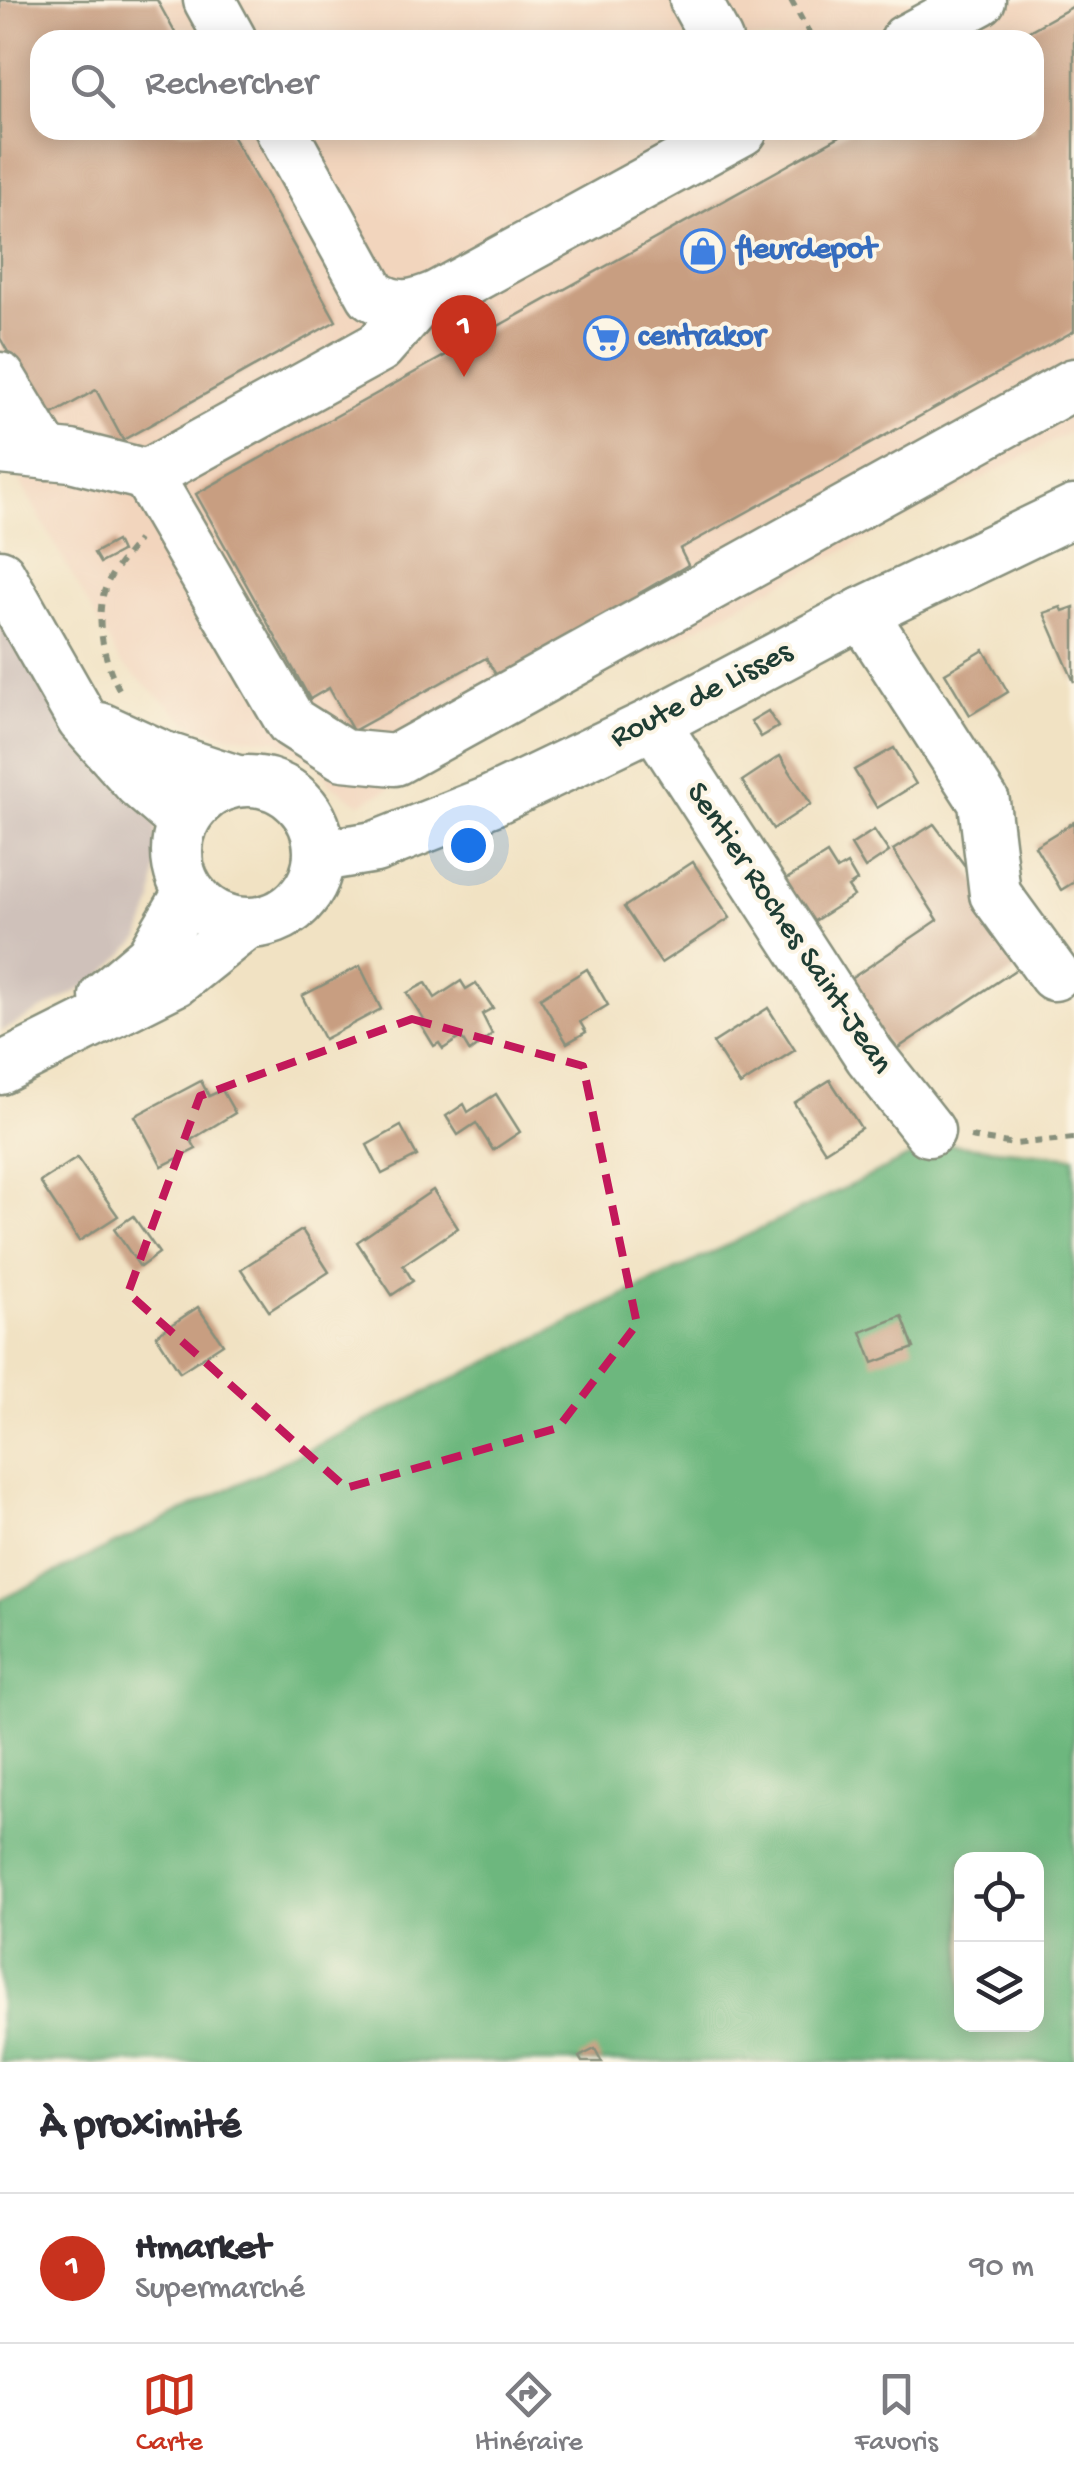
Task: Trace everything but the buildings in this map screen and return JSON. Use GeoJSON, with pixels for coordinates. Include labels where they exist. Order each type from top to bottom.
{"type":"FeatureCollection","features":[{"type":"Feature","properties":{"kind":"street"},"geometry":{"type":"LineString","coordinates":[[209,0],[226,30]]}},
{"type":"Feature","properties":{"kind":"street"},"geometry":{"type":"LineString","coordinates":[[696,0],[712,30]]}},
{"type":"Feature","properties":{"kind":"street"},"geometry":{"type":"LineString","coordinates":[[924,30],[980,0]]}},
{"type":"Feature","properties":{"kind":"street"},"geometry":{"type":"LineString","coordinates":[[286,140],[372,296],[392,307],[415,306]]}},
{"type":"Feature","properties":{"kind":"street"},"geometry":{"type":"LineString","coordinates":[[155,488],[379,347],[415,306],[723,140]]}},
{"type":"Feature","properties":{"kind":"street"},"geometry":{"type":"LineString","coordinates":[[0,378],[23,452],[70,456],[155,488],[291,722],[343,754],[394,760],[1074,384]]}},
{"type":"Feature","properties":{"kind":"street","name":"Route de Lisses"},"geometry":{"type":"LineString","coordinates":[[320,856],[376,847],[492,801],[654,723],[862,613],[1074,511]]}},
{"type":"Feature","properties":{"kind":"street"},"geometry":{"type":"LineString","coordinates":[[0,575],[101,706],[139,783],[183,821]]}},
{"type":"Feature","properties":{"kind":"street"},"geometry":{"type":"LineString","coordinates":[[862,613],[984,802],[995,894],[1054,976]]}},
{"type":"Feature","properties":{"kind":"street"},"geometry":{"type":"LineString","coordinates":[[101,706],[161,756],[237,781],[294,779],[318,832],[320,856],[316,878],[288,912],[268,921],[246,924],[214,914],[189,893],[178,870],[176,845],[183,821],[196,802],[215,788],[237,781]]}},
{"type":"Feature","properties":{"kind":"street","name":"Sentier Roches Saint-Jean"},"geometry":{"type":"LineString","coordinates":[[654,723],[870,1056],[929,1131]]}},
{"type":"Feature","properties":{"kind":"street"},"geometry":{"type":"LineString","coordinates":[[22,1058],[151,957],[189,893]]}},
{"type":"Feature","properties":{"kind":"street"},"geometry":{"type":"LineString","coordinates":[[22,1058],[174,981],[246,924]]}},
{"type":"Feature","properties":{"kind":"path"},"geometry":{"type":"LineString","coordinates":[[791,0],[808,30]]}},
{"type":"Feature","properties":{"kind":"path"},"geometry":{"type":"LineString","coordinates":[[101,706],[108,668],[103,650],[102,607],[108,582],[155,488]]}},
{"type":"Feature","properties":{"kind":"path"},"geometry":{"type":"LineString","coordinates":[[929,1131],[1014,1144],[1074,1138]]}},
{"type":"Feature","properties":{"kind":"highlighted area"},"geometry":{"type":"Polygon","coordinates":[[[412,1019],[583,1066],[637,1324],[558,1428],[346,1488],[128,1293],[200,1096],[412,1019]]]}},
{"type":"Feature","properties":{"kind":"shaded area"},"geometry":{"type":"Polygon","coordinates":[[[0,0],[1074,0],[1074,430],[360,804],[330,784],[318,765],[277,740],[223,735],[187,722],[120,662],[0,445],[0,0]]]}},
{"type":"Feature","properties":{"kind":"shaded area"},"geometry":{"type":"Polygon","coordinates":[[[0,583],[156,825],[157,859],[153,902],[140,938],[98,980],[0,1032],[0,583]]]}},
{"type":"Feature","properties":{"kind":"green space"},"geometry":{"type":"Polygon","coordinates":[[[937,1143],[1074,1157],[1074,2062],[0,2062],[0,1600],[937,1143]]]}},
{"type":"Feature","properties":{"kind":"place","name":"fleurdepot"},"geometry":{"type":"Point","coordinates":[703,251]}},
{"type":"Feature","properties":{"kind":"place","name":"centrakor"},"geometry":{"type":"Point","coordinates":[606,338]}},
{"type":"Feature","properties":{"kind":"place","name":"Hmarket"},"geometry":{"type":"Point","coordinates":[464,377]}}]}
